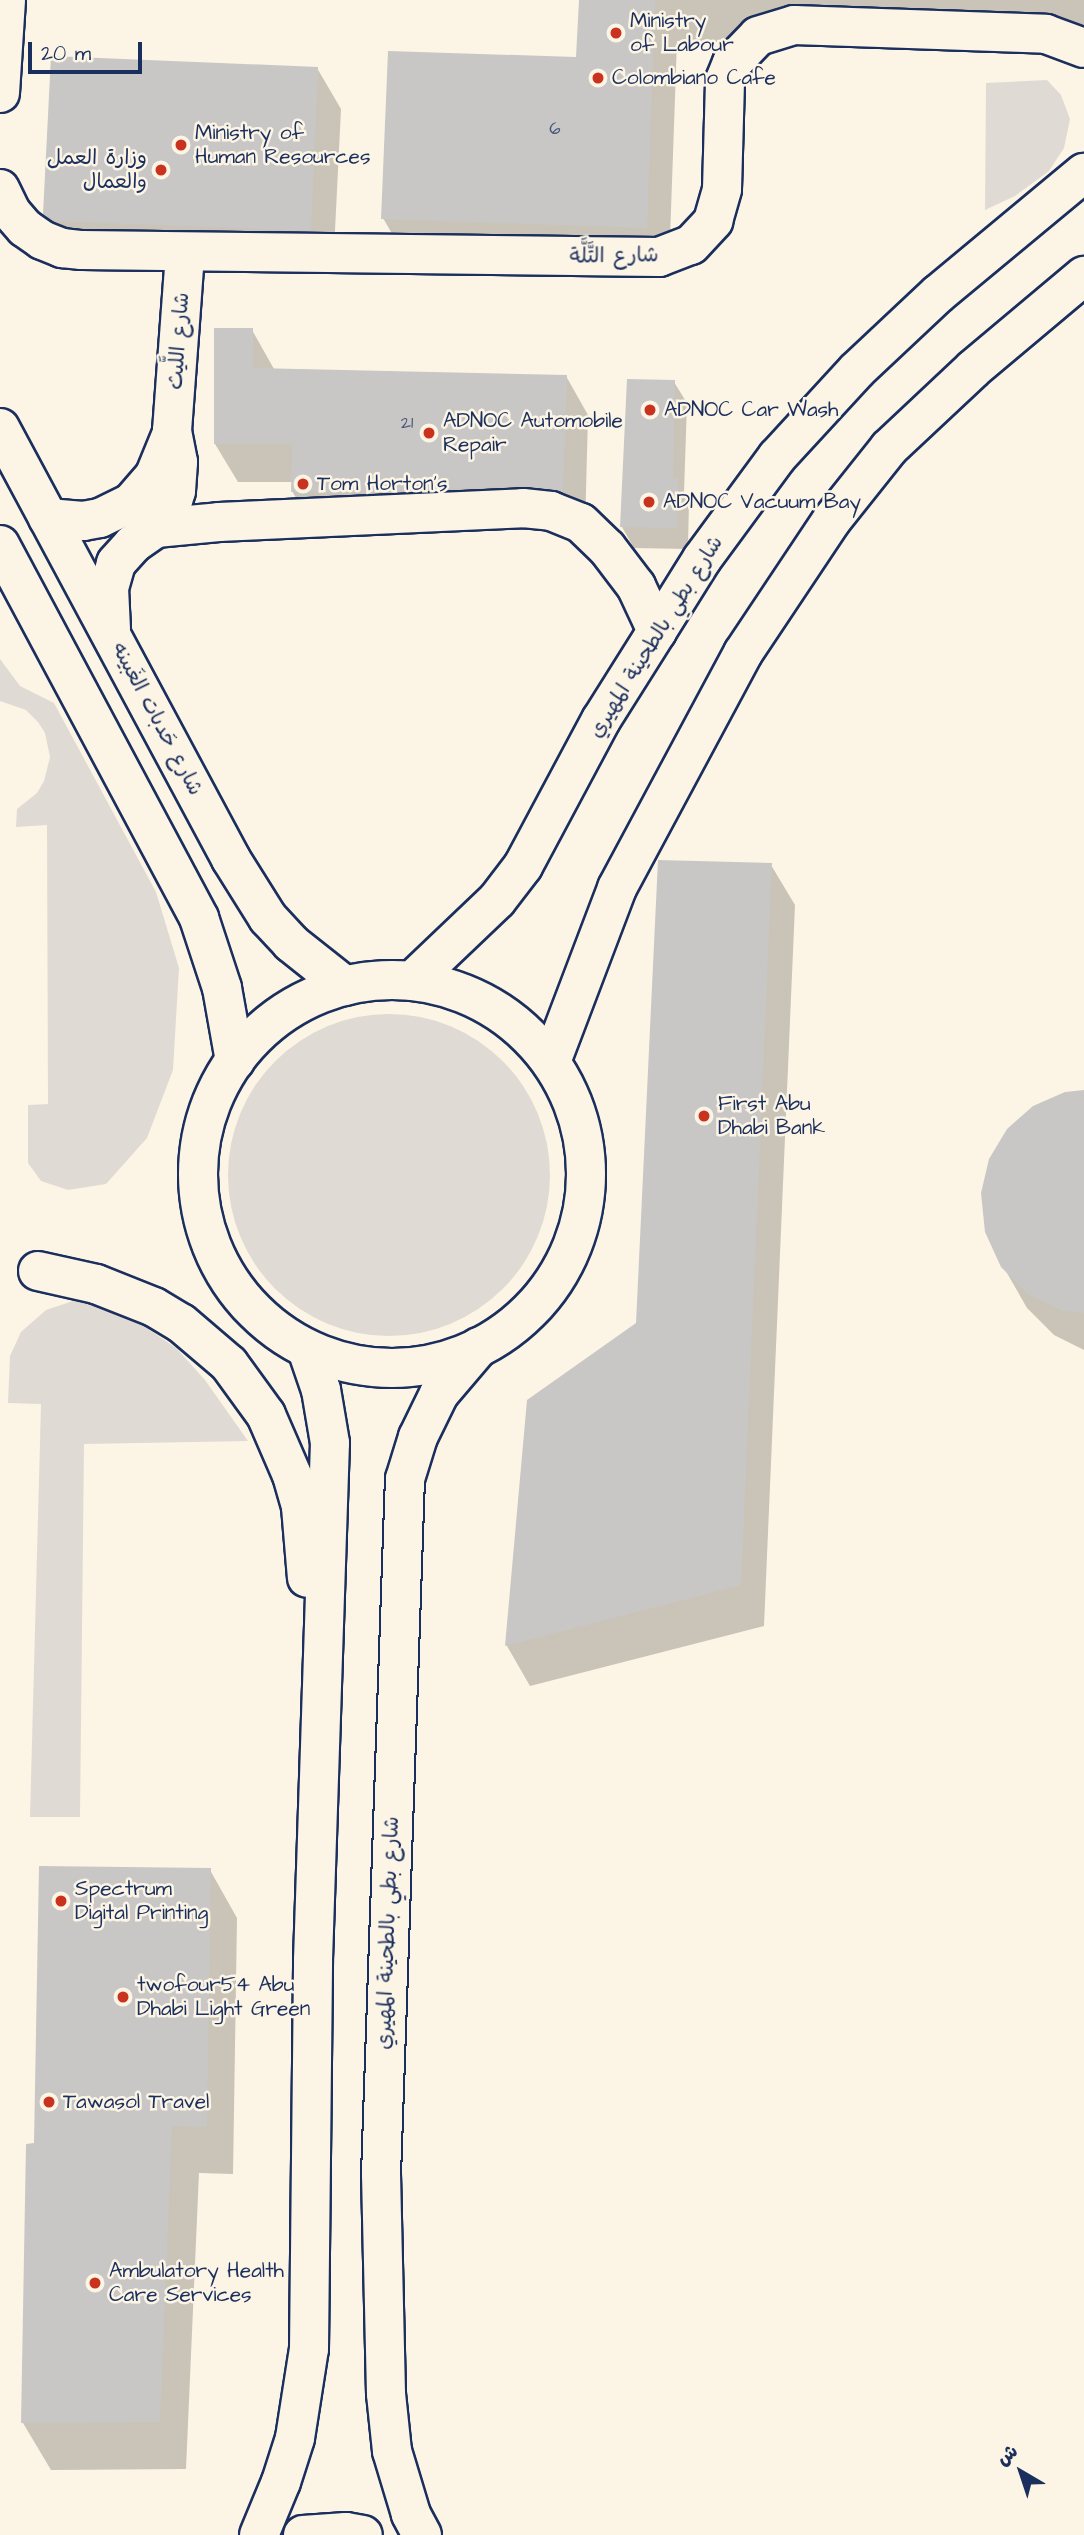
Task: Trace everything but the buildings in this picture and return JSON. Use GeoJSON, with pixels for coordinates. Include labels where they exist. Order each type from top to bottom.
{"type":"FeatureCollection","features":[{"type":"Feature","properties":{"kind":"street"},"geometry":{"type":"LineString","coordinates":[[0,93],[6,0]]}},
{"type":"Feature","properties":{"kind":"street","name":"شارع التَّلَّة"},"geometry":{"type":"LineString","coordinates":[[0,189],[11,212],[25,228],[62,248],[643,258],[667,255],[691,245],[703,234],[716,213],[722,189],[725,80],[732,63],[758,36],[793,25],[1046,34],[1084,48]]}},
{"type":"Feature","properties":{"kind":"street","name":"شارع بطي بالطحينة المهيري"},"geometry":{"type":"LineString","coordinates":[[412,981],[497,900],[523,866],[601,720],[702,559],[778,457],[858,370],[938,294],[1083,172]]}},
{"type":"Feature","properties":{"kind":"street","name":"شارع اللَّيث"},"geometry":{"type":"LineString","coordinates":[[112,636],[109,588],[111,576],[124,553],[156,528],[177,491],[178,462],[173,431],[186,251]]}},
{"type":"Feature","properties":{"kind":"street"},"geometry":{"type":"LineString","coordinates":[[551,1062],[617,888],[743,653],[831,521],[889,448],[972,369],[1084,276]]}},
{"type":"Feature","properties":{"kind":"street","name":"شارع حَدبات الغَبينه"},"geometry":{"type":"LineString","coordinates":[[0,428],[231,859],[268,918],[317,966],[345,986]]}},
{"type":"Feature","properties":{"kind":"street","name":"شارع اللَّيث"},"geometry":{"type":"LineString","coordinates":[[48,519],[83,522],[100,518],[131,503],[153,477],[173,431]]}},
{"type":"Feature","properties":{"kind":"street"},"geometry":{"type":"LineString","coordinates":[[156,528],[219,522],[510,508],[551,511],[581,523],[607,548],[636,586],[657,631]]}},
{"type":"Feature","properties":{"kind":"street"},"geometry":{"type":"LineString","coordinates":[[0,545],[198,918],[222,988],[235,1061]]}},
{"type":"Feature","properties":{"kind":"street"},"geometry":{"type":"LineString","coordinates":[[378,980],[412,981],[444,987],[475,998],[504,1015],[530,1036],[551,1062],[568,1090],[579,1121],[585,1165],[580,1220],[570,1252],[547,1289],[508,1329],[479,1346],[423,1366],[364,1366],[307,1349],[278,1332],[231,1284],[215,1254],[203,1222],[198,1188],[201,1142],[217,1090],[235,1061],[257,1035],[284,1013],[313,997],[345,986],[378,980]]}},
{"type":"Feature","properties":{"kind":"street"},"geometry":{"type":"LineString","coordinates":[[38,1271],[96,1284],[154,1307],[206,1342],[249,1389],[280,1443],[301,1507],[310,1614],[323,1686]]}},
{"type":"Feature","properties":{"kind":"street","name":"شارع بطي بالطحينة المهيري"},"geometry":{"type":"LineString","coordinates":[[422,2535],[411,2514],[392,2451],[386,2394],[382,2189],[386,1960],[405,1479],[418,1437],[439,1394],[479,1346]]}},
{"type":"Feature","properties":{"kind":"street"},"geometry":{"type":"LineString","coordinates":[[259,2535],[281,2482],[295,2438],[309,2349],[313,1960],[330,1443],[321,1390],[307,1349]]}},
{"type":"Feature","properties":{"kind":"street"},"geometry":{"type":"LineString","coordinates":[[303,2535],[346,2532],[363,2535]]}},
{"type":"Feature","properties":{"kind":"shaded area"},"geometry":{"type":"Polygon","coordinates":[[[1047,80],[1061,95],[1070,119],[1064,148],[1049,171],[1015,196],[985,210],[986,83],[1047,80]]]}},
{"type":"Feature","properties":{"kind":"shaded area"},"geometry":{"type":"Polygon","coordinates":[[[0,659],[20,686],[54,703],[156,892],[179,968],[173,1070],[147,1138],[106,1184],[68,1190],[41,1181],[28,1163],[28,1105],[48,1104],[47,825],[16,827],[17,809],[37,793],[44,781],[50,757],[45,733],[38,722],[26,710],[0,701],[0,659]]]}},
{"type":"Feature","properties":{"kind":"shaded area"},"geometry":{"type":"Polygon","coordinates":[[[373,1014],[405,1014],[436,1021],[465,1033],[491,1050],[514,1073],[538,1113],[550,1159],[550,1191],[538,1237],[523,1265],[491,1300],[465,1317],[436,1329],[405,1336],[373,1336],[342,1329],[313,1317],[287,1300],[264,1277],[247,1251],[235,1222],[228,1191],[228,1159],[235,1128],[247,1099],[264,1073],[287,1050],[313,1033],[342,1021],[373,1014]]]}},
{"type":"Feature","properties":{"kind":"shaded area"},"geometry":{"type":"Polygon","coordinates":[[[73,1301],[100,1306],[135,1320],[176,1348],[205,1380],[248,1441],[84,1444],[80,1817],[30,1817],[41,1404],[8,1403],[10,1356],[21,1332],[46,1310],[73,1301]]]}},
{"type":"Feature","properties":{"kind":"place","name":"Ministry of Labour"},"geometry":{"type":"Point","coordinates":[616,33]}},
{"type":"Feature","properties":{"kind":"place","name":"Colombiano Cafe"},"geometry":{"type":"Point","coordinates":[598,78]}},
{"type":"Feature","properties":{"kind":"place","name":"Ministry of Human Resources"},"geometry":{"type":"Point","coordinates":[181,145]}},
{"type":"Feature","properties":{"kind":"place","name":"وزارة العمل والعمال"},"geometry":{"type":"Point","coordinates":[161,170]}},
{"type":"Feature","properties":{"kind":"place","name":"ADNOC Car Wash"},"geometry":{"type":"Point","coordinates":[650,410]}},
{"type":"Feature","properties":{"kind":"place","name":"ADNOC Automobile Repair"},"geometry":{"type":"Point","coordinates":[429,433]}},
{"type":"Feature","properties":{"kind":"place","name":"Tom Horton's"},"geometry":{"type":"Point","coordinates":[303,484]}},
{"type":"Feature","properties":{"kind":"place","name":"ADNOC Vacuum Bay"},"geometry":{"type":"Point","coordinates":[649,502]}},
{"type":"Feature","properties":{"kind":"place","name":"First Abu Dhabi Bank"},"geometry":{"type":"Point","coordinates":[704,1116]}},
{"type":"Feature","properties":{"kind":"place","name":"Spectrum Digital Printing"},"geometry":{"type":"Point","coordinates":[61,1901]}},
{"type":"Feature","properties":{"kind":"place","name":"twofour54 Abu Dhabi Light Green"},"geometry":{"type":"Point","coordinates":[123,1997]}},
{"type":"Feature","properties":{"kind":"place","name":"Tawasol Travel"},"geometry":{"type":"Point","coordinates":[49,2102]}},
{"type":"Feature","properties":{"kind":"place","name":"Ambulatory Health Care Services"},"geometry":{"type":"Point","coordinates":[95,2283]}}]}
